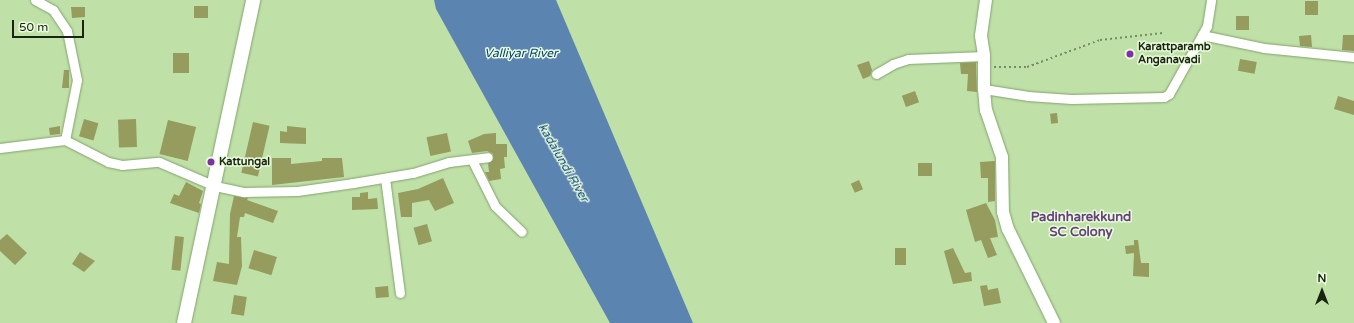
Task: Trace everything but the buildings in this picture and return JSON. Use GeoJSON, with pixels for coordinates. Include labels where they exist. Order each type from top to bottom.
{"type":"FeatureCollection","features":[{"type":"Feature","properties":{"kind":"main road"},"geometry":{"type":"LineString","coordinates":[[184,323],[215,186],[253,0]]}},
{"type":"Feature","properties":{"kind":"main road"},"geometry":{"type":"LineString","coordinates":[[986,0],[981,36],[984,61],[984,88],[986,110],[1002,157],[1005,218],[1054,323]]}},
{"type":"Feature","properties":{"kind":"street"},"geometry":{"type":"LineString","coordinates":[[36,0],[53,10],[67,31],[69,38],[77,80],[65,140]]}},
{"type":"Feature","properties":{"kind":"street"},"geometry":{"type":"LineString","coordinates":[[984,88],[1028,96],[1071,98],[1164,97],[1169,94],[1207,26],[1211,0]]}},
{"type":"Feature","properties":{"kind":"street"},"geometry":{"type":"LineString","coordinates":[[1202,36],[1264,48],[1354,58]]}},
{"type":"Feature","properties":{"kind":"street"},"geometry":{"type":"LineString","coordinates":[[876,74],[893,64],[908,59],[984,61]]}},
{"type":"Feature","properties":{"kind":"street"},"geometry":{"type":"LineString","coordinates":[[0,148],[65,140],[108,162],[122,165],[159,162],[215,186],[244,192],[297,191],[413,173],[429,166],[488,158]]}},
{"type":"Feature","properties":{"kind":"street"},"geometry":{"type":"LineString","coordinates":[[472,160],[495,206],[522,232]]}},
{"type":"Feature","properties":{"kind":"street"},"geometry":{"type":"LineString","coordinates":[[384,178],[400,293]]}},
{"type":"Feature","properties":{"kind":"path"},"geometry":{"type":"LineString","coordinates":[[984,61],[1027,67],[1100,40],[1163,33]]}},
{"type":"Feature","properties":{"kind":"water","name":"Valliyar River"},"geometry":{"type":"Polygon","coordinates":[[[434,0],[556,0],[693,323],[610,323],[436,9],[434,0]]]}},
{"type":"Feature","properties":{"kind":"place","name":"Karattparamb Anganavadi"},"geometry":{"type":"Point","coordinates":[1130,54]}},
{"type":"Feature","properties":{"kind":"place","name":"Kattungal"},"geometry":{"type":"Point","coordinates":[211,162]}},
{"type":"Feature","properties":{"kind":"district","name":"Padinharekkund SC Colony"},"geometry":{"type":"Point","coordinates":[1081,226]}},
{"type":"Feature","properties":{"kind":"water label","name":"kadalundi River"},"geometry":{"type":"Point","coordinates":[563,163]}}]}
